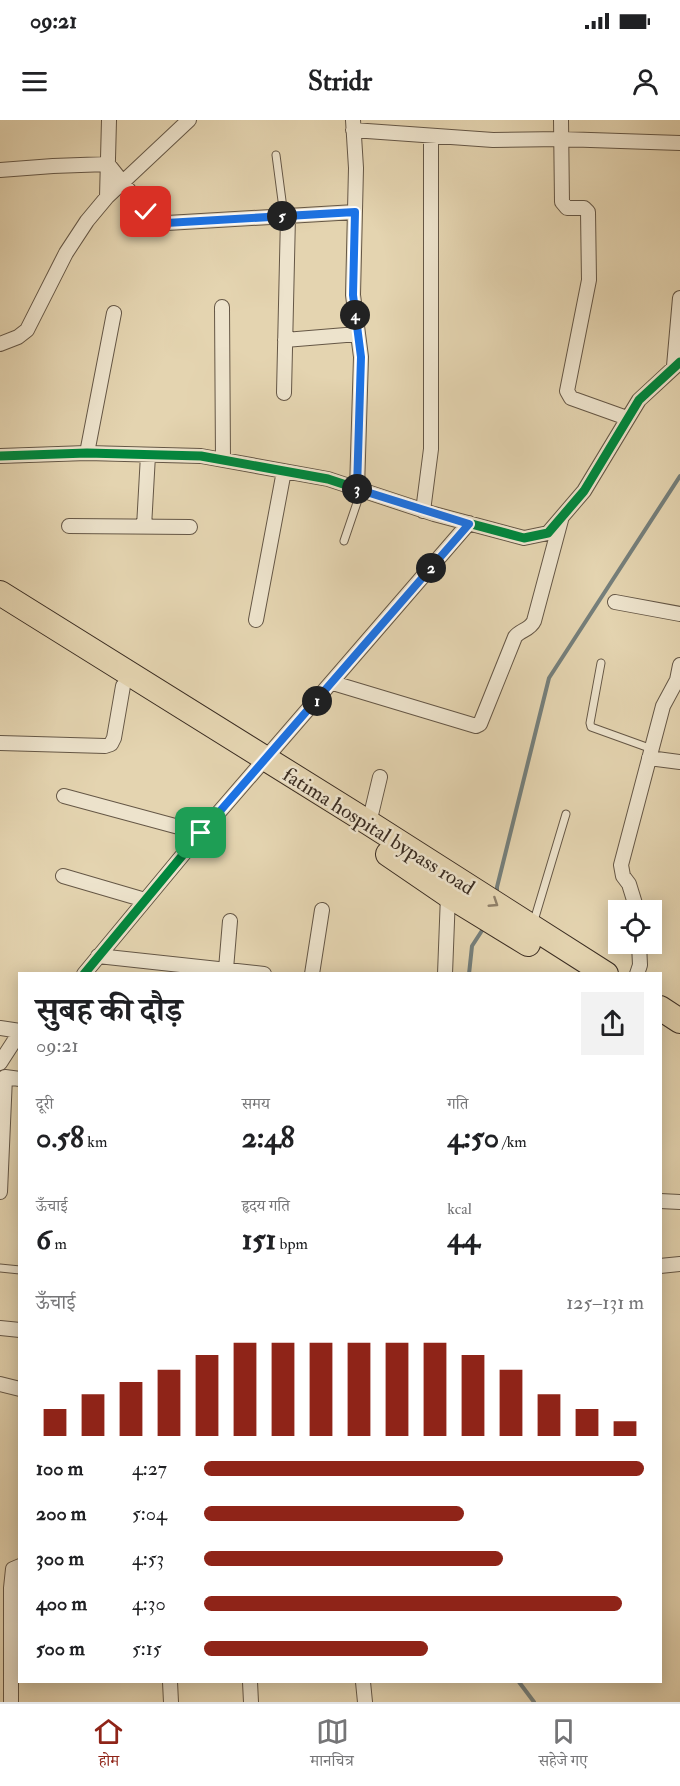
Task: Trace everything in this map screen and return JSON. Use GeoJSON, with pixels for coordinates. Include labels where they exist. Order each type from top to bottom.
{"type":"FeatureCollection","features":[{"type":"Feature","properties":{"kind":"highway","name":"fatima hospital bypass road"},"geometry":{"type":"LineString","coordinates":[[0,593],[261,766],[369,823],[448,895],[573,972]]}},
{"type":"Feature","properties":{"kind":"highway","name":"fatima hospital bypass road"},"geometry":{"type":"LineString","coordinates":[[0,609],[123,686],[261,766],[404,854],[532,927],[603,972]]}},
{"type":"Feature","properties":{"kind":"highway"},"geometry":{"type":"LineString","coordinates":[[662,1009],[680,1021]]}},
{"type":"Feature","properties":{"kind":"highway"},"geometry":{"type":"LineString","coordinates":[[662,1028],[680,1040]]}},
{"type":"Feature","properties":{"kind":"street"},"geometry":{"type":"LineString","coordinates":[[107,197],[109,120]]}},
{"type":"Feature","properties":{"kind":"street"},"geometry":{"type":"LineString","coordinates":[[0,344],[18,337],[27,330],[76,237],[107,197],[189,120]]}},
{"type":"Feature","properties":{"kind":"street"},"geometry":{"type":"LineString","coordinates":[[561,120],[562,202],[567,208],[584,208],[588,212],[590,274],[567,392],[571,398],[627,418]]}},
{"type":"Feature","properties":{"kind":"street"},"geometry":{"type":"LineString","coordinates":[[359,490],[361,357],[353,295],[356,168],[353,125],[431,136],[493,140],[561,138],[680,143]]}},
{"type":"Feature","properties":{"kind":"street"},"geometry":{"type":"LineString","coordinates":[[423,511],[431,449],[431,136]]}},
{"type":"Feature","properties":{"kind":"street"},"geometry":{"type":"LineString","coordinates":[[0,170],[108,164]]}},
{"type":"Feature","properties":{"kind":"street"},"geometry":{"type":"LineString","coordinates":[[108,164],[146,212],[166,223],[355,212]]}},
{"type":"Feature","properties":{"kind":"street"},"geometry":{"type":"LineString","coordinates":[[284,393],[286,216]]}},
{"type":"Feature","properties":{"kind":"street"},"geometry":{"type":"LineString","coordinates":[[0,456],[87,453],[201,456],[328,479],[423,511],[524,538],[548,533],[584,491],[639,400],[677,364],[680,298]]}},
{"type":"Feature","properties":{"kind":"street"},"geometry":{"type":"LineString","coordinates":[[222,307],[223,460]]}},
{"type":"Feature","properties":{"kind":"street"},"geometry":{"type":"LineString","coordinates":[[87,453],[114,313]]}},
{"type":"Feature","properties":{"kind":"street"},"geometry":{"type":"LineString","coordinates":[[285,340],[358,334]]}},
{"type":"Feature","properties":{"kind":"street"},"geometry":{"type":"LineString","coordinates":[[144,527],[148,455]]}},
{"type":"Feature","properties":{"kind":"street"},"geometry":{"type":"LineString","coordinates":[[256,620],[284,471]]}},
{"type":"Feature","properties":{"kind":"street"},"geometry":{"type":"LineString","coordinates":[[333,683],[476,726],[480,724],[515,638],[529,628],[534,621],[563,515]]}},
{"type":"Feature","properties":{"kind":"street"},"geometry":{"type":"LineString","coordinates":[[86,972],[201,833],[469,524]]}},
{"type":"Feature","properties":{"kind":"street"},"geometry":{"type":"LineString","coordinates":[[69,526],[190,527]]}},
{"type":"Feature","properties":{"kind":"street"},"geometry":{"type":"LineString","coordinates":[[615,602],[680,614]]}},
{"type":"Feature","properties":{"kind":"street"},"geometry":{"type":"LineString","coordinates":[[634,900],[629,884],[623,876],[621,865],[663,706],[680,666]]}},
{"type":"Feature","properties":{"kind":"street"},"geometry":{"type":"LineString","coordinates":[[0,743],[105,746],[111,744],[123,686]]}},
{"type":"Feature","properties":{"kind":"street"},"geometry":{"type":"LineString","coordinates":[[651,754],[680,762]]}},
{"type":"Feature","properties":{"kind":"street"},"geometry":{"type":"LineString","coordinates":[[369,823],[380,777]]}},
{"type":"Feature","properties":{"kind":"street"},"geometry":{"type":"LineString","coordinates":[[64,796],[201,833]]}},
{"type":"Feature","properties":{"kind":"street"},"geometry":{"type":"LineString","coordinates":[[63,876],[145,900]]}},
{"type":"Feature","properties":{"kind":"street"},"geometry":{"type":"LineString","coordinates":[[445,972],[448,895]]}},
{"type":"Feature","properties":{"kind":"street"},"geometry":{"type":"LineString","coordinates":[[312,972],[322,910]]}},
{"type":"Feature","properties":{"kind":"street"},"geometry":{"type":"LineString","coordinates":[[98,956],[158,968],[234,971],[230,921]]}},
{"type":"Feature","properties":{"kind":"street"},"geometry":{"type":"LineString","coordinates":[[638,972],[639,954]]}},
{"type":"Feature","properties":{"kind":"street"},"geometry":{"type":"LineString","coordinates":[[0,1028],[18,1032]]}},
{"type":"Feature","properties":{"kind":"street"},"geometry":{"type":"LineString","coordinates":[[0,1063],[18,1035]]}},
{"type":"Feature","properties":{"kind":"street"},"geometry":{"type":"LineString","coordinates":[[0,1192],[8,1078]]}},
{"type":"Feature","properties":{"kind":"street"},"geometry":{"type":"LineString","coordinates":[[662,1201],[680,1202]]}},
{"type":"Feature","properties":{"kind":"street"},"geometry":{"type":"LineString","coordinates":[[662,1266],[680,1264]]}},
{"type":"Feature","properties":{"kind":"street"},"geometry":{"type":"LineString","coordinates":[[0,1328],[18,1330]]}},
{"type":"Feature","properties":{"kind":"street"},"geometry":{"type":"LineString","coordinates":[[0,1384],[18,1388]]}},
{"type":"Feature","properties":{"kind":"street"},"geometry":{"type":"LineString","coordinates":[[0,1564],[18,1566]]}},
{"type":"Feature","properties":{"kind":"street"},"geometry":{"type":"LineString","coordinates":[[11,1702],[11,1587],[13,1569],[18,1567]]}},
{"type":"Feature","properties":{"kind":"street"},"geometry":{"type":"LineString","coordinates":[[170,1683],[171,1702]]}},
{"type":"Feature","properties":{"kind":"street"},"geometry":{"type":"LineString","coordinates":[[250,1683],[251,1702]]}},
{"type":"Feature","properties":{"kind":"street"},"geometry":{"type":"LineString","coordinates":[[363,1683],[365,1702]]}},
{"type":"Feature","properties":{"kind":"lane"},"geometry":{"type":"LineString","coordinates":[[276,155],[286,216]]}},
{"type":"Feature","properties":{"kind":"lane"},"geometry":{"type":"LineString","coordinates":[[344,541],[359,490]]}},
{"type":"Feature","properties":{"kind":"lane"},"geometry":{"type":"LineString","coordinates":[[601,663],[591,727],[651,754]]}},
{"type":"Feature","properties":{"kind":"lane"},"geometry":{"type":"LineString","coordinates":[[532,927],[566,814]]}},
{"type":"Feature","properties":{"kind":"lane"},"geometry":{"type":"LineString","coordinates":[[0,1268],[18,1270]]}},
{"type":"Feature","properties":{"kind":"waterway"},"geometry":{"type":"LineString","coordinates":[[497,894],[549,678],[680,476]]}},
{"type":"Feature","properties":{"kind":"waterway"},"geometry":{"type":"LineString","coordinates":[[469,972],[472,946],[483,929]]}},
{"type":"Feature","properties":{"kind":"waterway"},"geometry":{"type":"LineString","coordinates":[[520,1683],[534,1702]]}},
{"type":"Feature","properties":{"kind":"cycle path"},"geometry":{"type":"LineString","coordinates":[[0,456],[87,453],[201,456],[328,479],[434,514],[524,538],[548,533],[584,491],[639,400],[680,362]]}},
{"type":"Feature","properties":{"kind":"cycle path"},"geometry":{"type":"LineString","coordinates":[[86,972],[201,833],[469,523]]}},
{"type":"Feature","properties":{"kind":"route"},"geometry":{"type":"LineString","coordinates":[[146,212],[166,223],[355,212],[353,295],[361,357],[357,489],[469,524],[201,833]]}}]}
